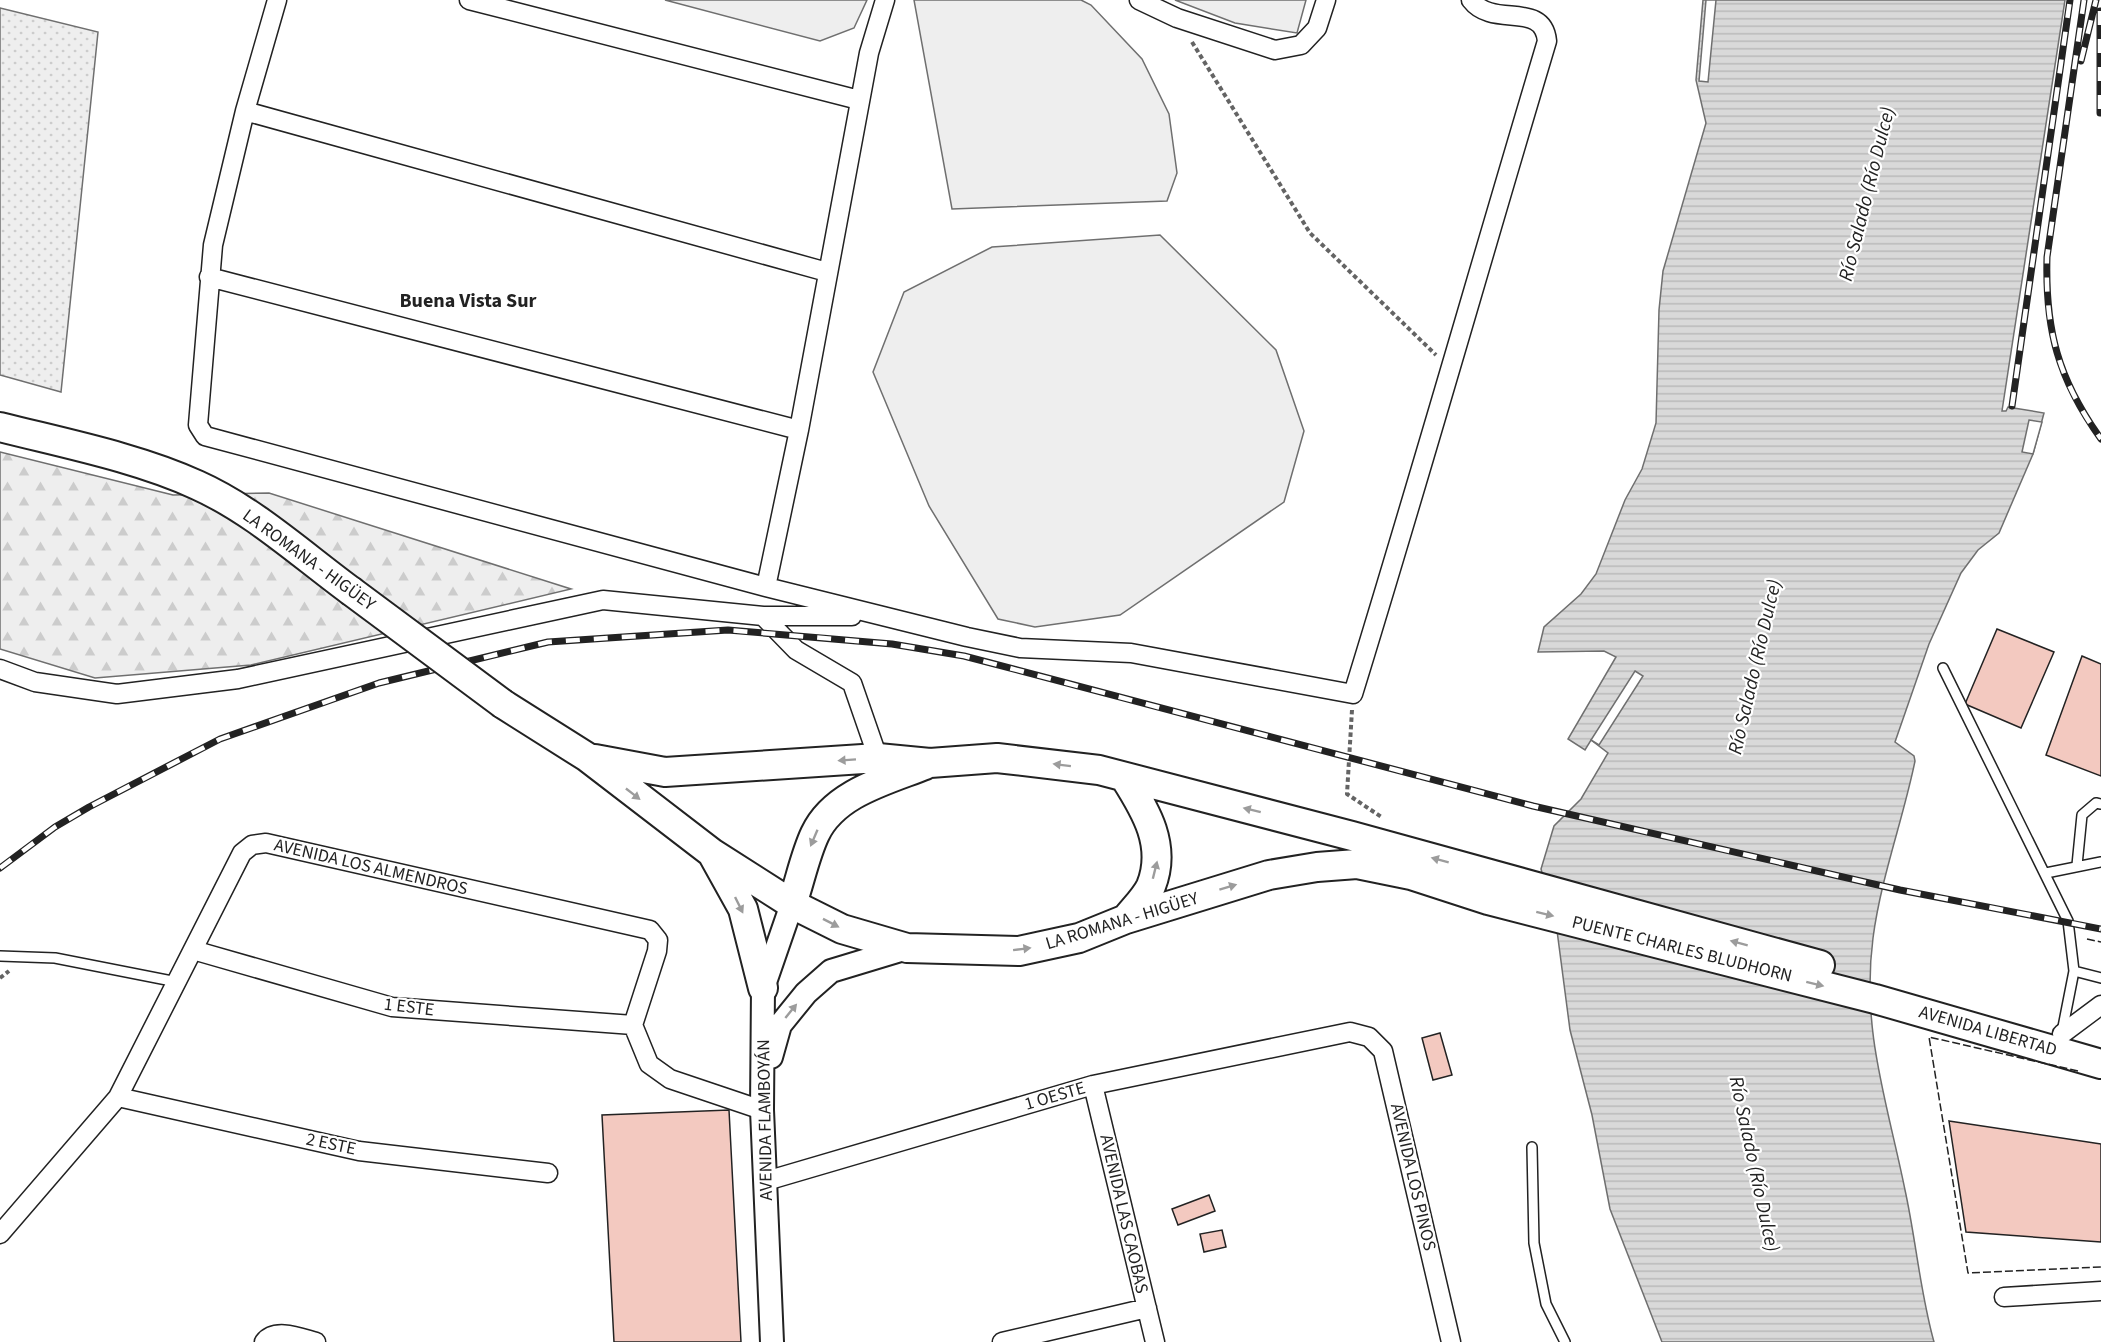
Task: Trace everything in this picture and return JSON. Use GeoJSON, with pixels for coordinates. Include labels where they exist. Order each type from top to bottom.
{"type":"FeatureCollection","features":[{"type":"Feature","properties":{"kind":"main road","name":"LA ROMANA - HIGÜEY"},"geometry":{"type":"LineString","coordinates":[[0,427],[113,456],[197,485],[238,508],[504,704],[587,758],[712,853],[792,904],[842,929],[907,948],[1019,951],[1079,938],[1126,919],[1269,875],[1317,867],[1358,864],[1492,888]]}},
{"type":"Feature","properties":{"kind":"main road","name":"LA ROMANA - HIGÜEY"},"geometry":{"type":"LineString","coordinates":[[587,758],[666,772],[878,758],[930,763],[997,758],[1099,770],[1492,888]]}},
{"type":"Feature","properties":{"kind":"main road"},"geometry":{"type":"LineString","coordinates":[[792,904],[815,833],[832,809],[862,790],[930,763]]}},
{"type":"Feature","properties":{"kind":"main road"},"geometry":{"type":"LineString","coordinates":[[1125,778],[1144,808],[1158,855],[1151,887],[1126,919]]}},
{"type":"Feature","properties":{"kind":"main road"},"geometry":{"type":"LineString","coordinates":[[712,853],[743,909],[763,988]]}},
{"type":"Feature","properties":{"kind":"main road","name":"PUENTE CHARLES BLUDHORN"},"geometry":{"type":"LineString","coordinates":[[1492,888],[1876,990]]}},
{"type":"Feature","properties":{"kind":"main road","name":"AVENIDA LIBERTAD"},"geometry":{"type":"LineString","coordinates":[[1876,990],[2101,1043]]}},
{"type":"Feature","properties":{"kind":"main road","name":"AVENIDA LIBERTAD"},"geometry":{"type":"LineString","coordinates":[[1876,990],[2101,1064]]}},
{"type":"Feature","properties":{"kind":"street"},"geometry":{"type":"LineString","coordinates":[[277,0],[245,111],[213,244],[198,425],[205,436],[766,587],[878,616],[1020,648],[1131,653],[1353,694],[1421,473],[1449,367],[1547,41],[1546,25],[1539,18],[1530,14],[1478,9],[1471,0]]}},
{"type":"Feature","properties":{"kind":"street"},"geometry":{"type":"LineString","coordinates":[[469,0],[859,100]]}},
{"type":"Feature","properties":{"kind":"street"},"geometry":{"type":"LineString","coordinates":[[766,587],[799,430],[859,100],[877,19],[885,0]]}},
{"type":"Feature","properties":{"kind":"street"},"geometry":{"type":"LineString","coordinates":[[1139,0],[1177,18],[1275,50],[1301,45],[1317,28],[1326,0]]}},
{"type":"Feature","properties":{"kind":"street"},"geometry":{"type":"LineString","coordinates":[[245,111],[827,272]]}},
{"type":"Feature","properties":{"kind":"street"},"geometry":{"type":"LineString","coordinates":[[209,277],[799,430]]}},
{"type":"Feature","properties":{"kind":"street"},"geometry":{"type":"LineString","coordinates":[[0,669],[35,682],[117,694],[238,679],[603,600],[763,616],[878,616]]}},
{"type":"Feature","properties":{"kind":"street"},"geometry":{"type":"LineString","coordinates":[[763,616],[796,650],[852,683],[878,758]]}},
{"type":"Feature","properties":{"kind":"street","name":"AVENIDA LOS ALMENDROS"},"geometry":{"type":"LineString","coordinates":[[0,1234],[118,1097],[242,853],[252,845],[266,843],[650,930],[658,940],[657,951],[633,1025]]}},
{"type":"Feature","properties":{"kind":"street","name":"AVENIDA FLAMBOYÁN"},"geometry":{"type":"LineString","coordinates":[[772,1342],[762,1110],[763,988],[792,904]]}},
{"type":"Feature","properties":{"kind":"street"},"geometry":{"type":"LineString","coordinates":[[763,1084],[780,1025],[806,993],[831,971],[907,948]]}},
{"type":"Feature","properties":{"kind":"street","name":"1 ESTE"},"geometry":{"type":"LineString","coordinates":[[193,950],[392,1007],[633,1025]]}},
{"type":"Feature","properties":{"kind":"street"},"geometry":{"type":"LineString","coordinates":[[2062,1034],[2101,1005]]}},
{"type":"Feature","properties":{"kind":"street"},"geometry":{"type":"LineString","coordinates":[[633,1025],[649,1064],[670,1079],[762,1110]]}},
{"type":"Feature","properties":{"kind":"street","name":"1 OESTE"},"geometry":{"type":"LineString","coordinates":[[766,1181],[1093,1085],[1350,1032]]}},
{"type":"Feature","properties":{"kind":"street","name":"AVENIDA LOS PINOS"},"geometry":{"type":"LineString","coordinates":[[1350,1032],[1369,1037],[1383,1052],[1451,1342]]}},
{"type":"Feature","properties":{"kind":"street","name":"AVENIDA LAS CAOBAS"},"geometry":{"type":"LineString","coordinates":[[1093,1085],[1155,1342]]}},
{"type":"Feature","properties":{"kind":"street","name":"2 ESTE"},"geometry":{"type":"LineString","coordinates":[[118,1097],[359,1151],[548,1173]]}},
{"type":"Feature","properties":{"kind":"street"},"geometry":{"type":"LineString","coordinates":[[2004,1297],[2101,1291]]}},
{"type":"Feature","properties":{"kind":"street"},"geometry":{"type":"LineString","coordinates":[[1002,1342],[1147,1308]]}},
{"type":"Feature","properties":{"kind":"street"},"geometry":{"type":"LineString","coordinates":[[264,1342],[271,1335],[284,1334],[316,1342]]}},
{"type":"Feature","properties":{"kind":"lane"},"geometry":{"type":"LineString","coordinates":[[1943,668],[2046,873],[2067,921],[2074,971],[2062,1034]]}},
{"type":"Feature","properties":{"kind":"lane"},"geometry":{"type":"LineString","coordinates":[[2076,865],[2082,815],[2096,803],[2101,804]]}},
{"type":"Feature","properties":{"kind":"lane"},"geometry":{"type":"LineString","coordinates":[[2046,873],[2076,865],[2101,862]]}},
{"type":"Feature","properties":{"kind":"lane"},"geometry":{"type":"LineString","coordinates":[[0,956],[55,958],[177,981]]}},
{"type":"Feature","properties":{"kind":"lane"},"geometry":{"type":"LineString","coordinates":[[2074,971],[2101,978]]}},
{"type":"Feature","properties":{"kind":"lane"},"geometry":{"type":"LineString","coordinates":[[1532,1147],[1534,1243],[1546,1304],[1565,1342]]}},
{"type":"Feature","properties":{"kind":"path"},"geometry":{"type":"LineString","coordinates":[[1177,18],[1310,233],[1449,367]]}},
{"type":"Feature","properties":{"kind":"path"},"geometry":{"type":"LineString","coordinates":[[1347,794],[1353,694]]}},
{"type":"Feature","properties":{"kind":"green space"},"geometry":{"type":"Polygon","coordinates":[[[665,0],[867,0],[854,28],[820,41],[665,0]]]}},
{"type":"Feature","properties":{"kind":"green space"},"geometry":{"type":"Polygon","coordinates":[[[914,0],[1081,0],[1091,5],[1142,59],[1169,114],[1177,173],[1167,201],[952,209],[914,0]]]}},
{"type":"Feature","properties":{"kind":"green space"},"geometry":{"type":"Polygon","coordinates":[[[1175,0],[1306,0],[1297,33],[1235,23],[1175,0]]]}},
{"type":"Feature","properties":{"kind":"green space"},"geometry":{"type":"Polygon","coordinates":[[[0,8],[98,32],[61,392],[0,375],[0,8]]]}},
{"type":"Feature","properties":{"kind":"green space"},"geometry":{"type":"Polygon","coordinates":[[[1160,235],[1276,350],[1304,431],[1284,502],[1120,615],[1035,627],[998,619],[929,506],[873,372],[904,292],[992,247],[1160,235]]]}},
{"type":"Feature","properties":{"kind":"green space"},"geometry":{"type":"Polygon","coordinates":[[[0,452],[173,495],[269,493],[571,589],[251,665],[95,678],[0,649],[0,452]]]}},
{"type":"Feature","properties":{"kind":"water","name":"Río Salado (Río Dulce)"},"geometry":{"type":"Polygon","coordinates":[[[1703,0],[2065,0],[2002,411],[2006,411],[2008,407],[2044,413],[2033,454],[1999,533],[1978,550],[1961,573],[1929,644],[1895,742],[1914,756],[1915,761],[1881,893],[1873,938],[1870,1004],[1873,1035],[1934,1342],[1662,1342],[1610,1209],[1592,1115],[1570,1030],[1556,923],[1541,869],[1554,826],[1581,799],[1608,753],[1591,740],[1585,750],[1568,739],[1616,657],[1604,651],[1538,652],[1544,627],[1581,594],[1596,574],[1625,500],[1642,469],[1656,423],[1659,310],[1663,271],[1706,123],[1696,80],[1703,0]]]}},
{"type":"Feature","properties":{"kind":"pier"},"geometry":{"type":"Polygon","coordinates":[[[1706,0],[1716,0],[1708,82],[1699,81],[1706,0]]]}},
{"type":"Feature","properties":{"kind":"pier"},"geometry":{"type":"Polygon","coordinates":[[[2029,420],[2042,422],[2033,454],[2022,452],[2029,420]]]}},
{"type":"Feature","properties":{"kind":"pier"},"geometry":{"type":"Polygon","coordinates":[[[1635,671],[1643,676],[1599,745],[1591,740],[1635,671]]]}},
{"type":"Feature","properties":{"kind":"building"},"geometry":{"type":"Polygon","coordinates":[[[1997,629],[2054,652],[2021,728],[1965,704],[1997,629]]]}},
{"type":"Feature","properties":{"kind":"building"},"geometry":{"type":"Polygon","coordinates":[[[2082,656],[2101,664],[2101,776],[2046,755],[2082,656]]]}},
{"type":"Feature","properties":{"kind":"building"},"geometry":{"type":"Polygon","coordinates":[[[1440,1033],[1452,1075],[1433,1080],[1422,1038],[1440,1033]]]}},
{"type":"Feature","properties":{"kind":"building"},"geometry":{"type":"Polygon","coordinates":[[[729,1110],[741,1342],[614,1342],[602,1115],[729,1110]]]}},
{"type":"Feature","properties":{"kind":"building"},"geometry":{"type":"Polygon","coordinates":[[[1949,1121],[2101,1144],[2101,1242],[1966,1232],[1949,1121]]]}},
{"type":"Feature","properties":{"kind":"building"},"geometry":{"type":"Polygon","coordinates":[[[1209,1195],[1215,1211],[1178,1225],[1172,1209],[1209,1195]]]}},
{"type":"Feature","properties":{"kind":"building"},"geometry":{"type":"Polygon","coordinates":[[[1222,1230],[1226,1247],[1204,1252],[1200,1234],[1222,1230]]]}},
{"type":"Feature","properties":{"kind":"railway"},"geometry":{"type":"LineString","coordinates":[[2012,406],[2070,0]]}},
{"type":"Feature","properties":{"kind":"railway"},"geometry":{"type":"LineString","coordinates":[[2084,0],[2047,257],[2047,283],[2052,331],[2064,374],[2074,396],[2101,439]]}},
{"type":"Feature","properties":{"kind":"railway"},"geometry":{"type":"LineString","coordinates":[[2081,61],[2096,0]]}},
{"type":"Feature","properties":{"kind":"railway"},"geometry":{"type":"LineString","coordinates":[[2100,11],[2100,113]]}},
{"type":"Feature","properties":{"kind":"railway"},"geometry":{"type":"LineString","coordinates":[[0,868],[55,827],[89,807],[220,739],[379,683],[548,642],[728,630],[892,644],[964,656],[1533,806],[1900,890],[2101,929]]}},
{"type":"Feature","properties":{"kind":"fence"},"geometry":{"type":"LineString","coordinates":[[2087,939],[2101,942]]}},
{"type":"Feature","properties":{"kind":"fence"},"geometry":{"type":"LineString","coordinates":[[2078,1071],[1929,1037],[1968,1273],[2101,1267]]}},
{"type":"Feature","properties":{"kind":"district","name":"Buena Vista Sur"},"geometry":{"type":"Point","coordinates":[468,301]}}]}
